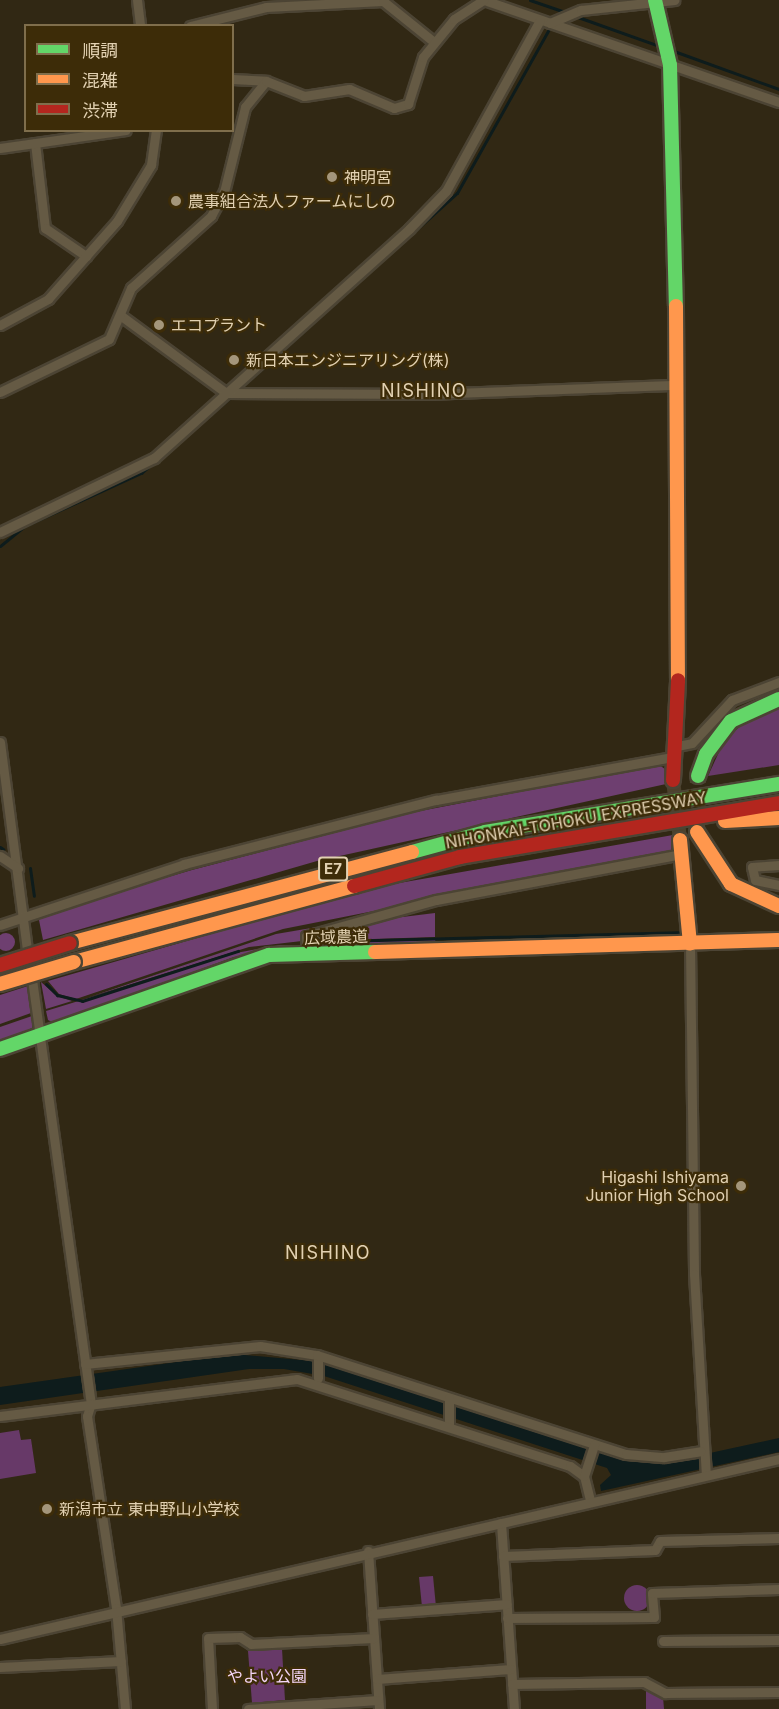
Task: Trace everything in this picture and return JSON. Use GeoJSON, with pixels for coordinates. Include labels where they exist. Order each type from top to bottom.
{"type":"FeatureCollection","features":[{"type":"Feature","properties":{"kind":"main road"},"geometry":{"type":"LineString","coordinates":[[656,1],[670,65],[678,385],[682,608],[672,752],[673,780]]}},
{"type":"Feature","properties":{"kind":"main road"},"geometry":{"type":"LineString","coordinates":[[698,776],[706,754],[731,722],[779,699]]}},
{"type":"Feature","properties":{"kind":"main road"},"geometry":{"type":"LineString","coordinates":[[599,811],[779,775]]}},
{"type":"Feature","properties":{"kind":"main road","name":"NIHONKAI-TOHOKU EXPRESSWAY"},"geometry":{"type":"LineString","coordinates":[[0,965],[70,943],[394,853],[599,811],[779,784]]}},
{"type":"Feature","properties":{"kind":"main road","name":"NIHONKAI-TOHOKU EXPRESSWAY"},"geometry":{"type":"LineString","coordinates":[[0,984],[460,857],[779,803]]}},
{"type":"Feature","properties":{"kind":"main road"},"geometry":{"type":"LineString","coordinates":[[460,857],[779,818]]}},
{"type":"Feature","properties":{"kind":"main road"},"geometry":{"type":"LineString","coordinates":[[697,832],[731,884],[779,906]]}},
{"type":"Feature","properties":{"kind":"main road"},"geometry":{"type":"LineString","coordinates":[[680,840],[690,944]]}},
{"type":"Feature","properties":{"kind":"main road","name":"広域農道"},"geometry":{"type":"LineString","coordinates":[[0,1049],[237,963],[269,955],[779,940]]}},
{"type":"Feature","properties":{"kind":"main road","name":"広域農道"},"geometry":{"type":"LineString","coordinates":[[690,944],[779,945]]}},
{"type":"Feature","properties":{"kind":"street"},"geometry":{"type":"LineString","coordinates":[[137,0],[140,24]]}},
{"type":"Feature","properties":{"kind":"street"},"geometry":{"type":"LineString","coordinates":[[234,79],[266,81],[304,96],[349,88],[394,108],[408,104],[434,42],[454,20],[483,0],[779,102]]}},
{"type":"Feature","properties":{"kind":"street"},"geometry":{"type":"LineString","coordinates":[[550,23],[581,9],[674,0]]}},
{"type":"Feature","properties":{"kind":"street"},"geometry":{"type":"LineString","coordinates":[[198,24],[266,7],[383,1],[434,42]]}},
{"type":"Feature","properties":{"kind":"street"},"geometry":{"type":"LineString","coordinates":[[0,532],[154,458],[446,191],[540,20]]}},
{"type":"Feature","properties":{"kind":"street"},"geometry":{"type":"LineString","coordinates":[[0,392],[109,339],[131,288],[211,216],[224,192],[245,107],[266,81]]}},
{"type":"Feature","properties":{"kind":"street"},"geometry":{"type":"LineString","coordinates":[[0,148],[112,132]]}},
{"type":"Feature","properties":{"kind":"street"},"geometry":{"type":"LineString","coordinates":[[0,325],[48,299],[117,221],[151,165],[156,132]]}},
{"type":"Feature","properties":{"kind":"street"},"geometry":{"type":"LineString","coordinates":[[35,143],[45,228],[86,256]]}},
{"type":"Feature","properties":{"kind":"street"},"geometry":{"type":"LineString","coordinates":[[120,315],[226,393],[427,394],[678,385]]}},
{"type":"Feature","properties":{"kind":"street"},"geometry":{"type":"LineString","coordinates":[[0,925],[184,864],[436,800],[672,752],[692,743],[732,700],[779,682]]}},
{"type":"Feature","properties":{"kind":"street"},"geometry":{"type":"LineString","coordinates":[[0,742],[18,868],[22,917],[41,1035],[91,1400],[87,1416],[116,1608],[125,1709]]}},
{"type":"Feature","properties":{"kind":"street"},"geometry":{"type":"LineString","coordinates":[[307,955],[306,936],[436,900],[682,854]]}},
{"type":"Feature","properties":{"kind":"street"},"geometry":{"type":"LineString","coordinates":[[0,856],[18,868]]}},
{"type":"Feature","properties":{"kind":"street"},"geometry":{"type":"LineString","coordinates":[[779,865],[752,867],[755,880],[779,885]]}},
{"type":"Feature","properties":{"kind":"street"},"geometry":{"type":"LineString","coordinates":[[690,944],[701,1453],[705,1473]]}},
{"type":"Feature","properties":{"kind":"street"},"geometry":{"type":"LineString","coordinates":[[86,1366],[260,1346],[317,1355],[594,1447],[640,1456],[701,1453]]}},
{"type":"Feature","properties":{"kind":"street"},"geometry":{"type":"LineString","coordinates":[[318,1358],[318,1378]]}},
{"type":"Feature","properties":{"kind":"street"},"geometry":{"type":"LineString","coordinates":[[0,1416],[91,1400],[297,1379],[449,1423],[570,1466],[584,1476]]}},
{"type":"Feature","properties":{"kind":"street"},"geometry":{"type":"LineString","coordinates":[[448,1400],[449,1423]]}},
{"type":"Feature","properties":{"kind":"street"},"geometry":{"type":"LineString","coordinates":[[590,1500],[584,1476],[594,1447]]}},
{"type":"Feature","properties":{"kind":"street"},"geometry":{"type":"LineString","coordinates":[[0,1639],[116,1608],[501,1523],[705,1473],[779,1459]]}},
{"type":"Feature","properties":{"kind":"street"},"geometry":{"type":"LineString","coordinates":[[501,1523],[514,1709]]}},
{"type":"Feature","properties":{"kind":"street"},"geometry":{"type":"LineString","coordinates":[[503,1556],[655,1550],[660,1541],[779,1538]]}},
{"type":"Feature","properties":{"kind":"street"},"geometry":{"type":"LineString","coordinates":[[248,1709],[378,1705],[368,1551]]}},
{"type":"Feature","properties":{"kind":"street"},"geometry":{"type":"LineString","coordinates":[[507,1618],[654,1617],[652,1593],[779,1590]]}},
{"type":"Feature","properties":{"kind":"street"},"geometry":{"type":"LineString","coordinates":[[372,1614],[507,1604]]}},
{"type":"Feature","properties":{"kind":"street"},"geometry":{"type":"LineString","coordinates":[[212,1709],[207,1638],[240,1637],[252,1644],[374,1638]]}},
{"type":"Feature","properties":{"kind":"street"},"geometry":{"type":"LineString","coordinates":[[663,1641],[779,1640]]}},
{"type":"Feature","properties":{"kind":"street"},"geometry":{"type":"LineString","coordinates":[[0,1667],[121,1661]]}},
{"type":"Feature","properties":{"kind":"street"},"geometry":{"type":"LineString","coordinates":[[377,1678],[511,1669]]}},
{"type":"Feature","properties":{"kind":"street"},"geometry":{"type":"LineString","coordinates":[[512,1684],[644,1682],[665,1693],[779,1692]]}},
{"type":"Feature","properties":{"kind":"green space"},"geometry":{"type":"Polygon","coordinates":[[[779,708],[779,765],[708,776],[724,741],[747,720],[779,708]]]}},
{"type":"Feature","properties":{"kind":"green space"},"geometry":{"type":"Polygon","coordinates":[[[19,1430],[21,1440],[31,1439],[36,1473],[0,1479],[0,1433],[19,1430]]]}},
{"type":"Feature","properties":{"kind":"green space"},"geometry":{"type":"Polygon","coordinates":[[[433,1576],[436,1607],[422,1607],[419,1577],[433,1576]]]}},
{"type":"Feature","properties":{"kind":"green space"},"geometry":{"type":"Polygon","coordinates":[[[637,1585],[647,1588],[650,1598],[647,1608],[637,1611],[627,1608],[624,1598],[627,1588],[637,1585]]]}},
{"type":"Feature","properties":{"kind":"green space","name":"やよい公園"},"geometry":{"type":"Polygon","coordinates":[[[282,1649],[285,1700],[252,1703],[248,1651],[282,1649]]]}},
{"type":"Feature","properties":{"kind":"green space"},"geometry":{"type":"Polygon","coordinates":[[[646,1688],[663,1697],[664,1709],[646,1709],[646,1688]]]}},
{"type":"Feature","properties":{"kind":"shaded area"},"geometry":{"type":"Polygon","coordinates":[[[659,765],[668,771],[666,784],[317,861],[43,940],[38,915],[192,870],[410,813],[659,765]]]}},
{"type":"Feature","properties":{"kind":"shaded area"},"geometry":{"type":"Polygon","coordinates":[[[673,835],[671,852],[283,929],[76,999],[59,994],[48,981],[371,888],[673,835]]]}},
{"type":"Feature","properties":{"kind":"shaded area"},"geometry":{"type":"Polygon","coordinates":[[[435,913],[435,937],[311,941],[378,920],[435,913]]]}},
{"type":"Feature","properties":{"kind":"shaded area"},"geometry":{"type":"Polygon","coordinates":[[[329,925],[302,933],[302,941],[249,947],[87,998],[276,934],[329,925]]]}},
{"type":"Feature","properties":{"kind":"shaded area"},"geometry":{"type":"Polygon","coordinates":[[[3,934],[9,934],[14,939],[14,945],[9,950],[3,950],[-1,946],[-1,938],[3,934]]]}},
{"type":"Feature","properties":{"kind":"shaded area"},"geometry":{"type":"Polygon","coordinates":[[[435,939],[436,944],[310,944],[347,942],[435,939]]]}},
{"type":"Feature","properties":{"kind":"shaded area"},"geometry":{"type":"Polygon","coordinates":[[[280,945],[303,945],[234,957],[54,1023],[48,1020],[46,1011],[236,953],[280,945]]]}},
{"type":"Feature","properties":{"kind":"shaded area"},"geometry":{"type":"Polygon","coordinates":[[[41,982],[57,996],[72,1001],[46,1009],[41,982]]]}},
{"type":"Feature","properties":{"kind":"shaded area"},"geometry":{"type":"Polygon","coordinates":[[[28,986],[31,1013],[0,1024],[0,995],[28,986]]]}},
{"type":"Feature","properties":{"kind":"shaded area"},"geometry":{"type":"Polygon","coordinates":[[[32,1016],[32,1028],[0,1043],[0,1027],[32,1016]]]}},
{"type":"Feature","properties":{"kind":"shaded area"},"geometry":{"type":"Polygon","coordinates":[[[233,1354],[324,1362],[630,1459],[673,1461],[779,1438],[779,1452],[601,1491],[600,1485],[611,1475],[607,1468],[324,1376],[284,1369],[249,1369],[0,1405],[0,1387],[233,1354]]]}},
{"type":"Feature","properties":{"kind":"waterway"},"geometry":{"type":"LineString","coordinates":[[530,0],[568,13]]}},
{"type":"Feature","properties":{"kind":"waterway"},"geometry":{"type":"LineString","coordinates":[[575,16],[662,47]]}},
{"type":"Feature","properties":{"kind":"waterway"},"geometry":{"type":"LineString","coordinates":[[237,391],[457,193],[549,29]]}},
{"type":"Feature","properties":{"kind":"waterway"},"geometry":{"type":"LineString","coordinates":[[671,50],[779,89]]}},
{"type":"Feature","properties":{"kind":"waterway"},"geometry":{"type":"LineString","coordinates":[[0,546],[25,526],[141,473],[232,396]]}},
{"type":"Feature","properties":{"kind":"waterway"},"geometry":{"type":"LineString","coordinates":[[30,868],[34,896]]}},
{"type":"Feature","properties":{"kind":"waterway"},"geometry":{"type":"LineString","coordinates":[[341,941],[678,932]]}},
{"type":"Feature","properties":{"kind":"waterway"},"geometry":{"type":"LineString","coordinates":[[46,984],[57,995],[82,1001],[238,951]]}},
{"type":"Feature","properties":{"kind":"tunnel"},"geometry":{"type":"LineString","coordinates":[[697,831],[698,776]]}},
{"type":"Feature","properties":{"kind":"tunnel"},"geometry":{"type":"LineString","coordinates":[[673,780],[680,840]]}},
{"type":"Feature","properties":{"kind":"traffic: fast"},"geometry":{"type":"LineString","coordinates":[[655,0],[670,65],[676,306]]}},
{"type":"Feature","properties":{"kind":"traffic: fast"},"geometry":{"type":"LineString","coordinates":[[698,776],[706,754],[731,721],[779,699]]}},
{"type":"Feature","properties":{"kind":"traffic: fast"},"geometry":{"type":"LineString","coordinates":[[412,852],[485,832],[779,784]]}},
{"type":"Feature","properties":{"kind":"traffic: fast"},"geometry":{"type":"LineString","coordinates":[[0,1049],[269,955],[375,952]]}},
{"type":"Feature","properties":{"kind":"traffic: slow"},"geometry":{"type":"LineString","coordinates":[[676,306],[678,680]]}},
{"type":"Feature","properties":{"kind":"traffic: slow"},"geometry":{"type":"LineString","coordinates":[[725,821],[779,818]]}},
{"type":"Feature","properties":{"kind":"traffic: slow"},"geometry":{"type":"LineString","coordinates":[[697,832],[731,884],[779,906]]}},
{"type":"Feature","properties":{"kind":"traffic: slow"},"geometry":{"type":"LineString","coordinates":[[680,840],[690,944]]}},
{"type":"Feature","properties":{"kind":"traffic: slow"},"geometry":{"type":"LineString","coordinates":[[70,943],[412,852]]}},
{"type":"Feature","properties":{"kind":"traffic: slow"},"geometry":{"type":"LineString","coordinates":[[74,962],[354,886]]}},
{"type":"Feature","properties":{"kind":"traffic: slow"},"geometry":{"type":"LineString","coordinates":[[375,952],[779,940]]}},
{"type":"Feature","properties":{"kind":"traffic: slow"},"geometry":{"type":"LineString","coordinates":[[0,984],[74,962]]}},
{"type":"Feature","properties":{"kind":"traffic: jam"},"geometry":{"type":"LineString","coordinates":[[673,780],[678,680]]}},
{"type":"Feature","properties":{"kind":"traffic: jam"},"geometry":{"type":"LineString","coordinates":[[354,886],[460,857],[779,803]]}},
{"type":"Feature","properties":{"kind":"traffic: jam"},"geometry":{"type":"LineString","coordinates":[[0,965],[70,943]]}},
{"type":"Feature","properties":{"kind":"place","name":"神明宮"},"geometry":{"type":"Point","coordinates":[332,177]}},
{"type":"Feature","properties":{"kind":"place","name":"農事組合法人ファームにしの"},"geometry":{"type":"Point","coordinates":[176,201]}},
{"type":"Feature","properties":{"kind":"place","name":"エコプラント"},"geometry":{"type":"Point","coordinates":[159,325]}},
{"type":"Feature","properties":{"kind":"place","name":"新日本エンジニアリング(株)"},"geometry":{"type":"Point","coordinates":[234,360]}},
{"type":"Feature","properties":{"kind":"place","name":"Higashi Ishiyama Junior High School"},"geometry":{"type":"Point","coordinates":[741,1186]}},
{"type":"Feature","properties":{"kind":"place","name":"新潟市立 東中野山小学校"},"geometry":{"type":"Point","coordinates":[47,1509]}},
{"type":"Feature","properties":{"kind":"district","name":"NISHINO"},"geometry":{"type":"Point","coordinates":[424,391]}},
{"type":"Feature","properties":{"kind":"district","name":"NISHINO"},"geometry":{"type":"Point","coordinates":[328,1253]}}]}
